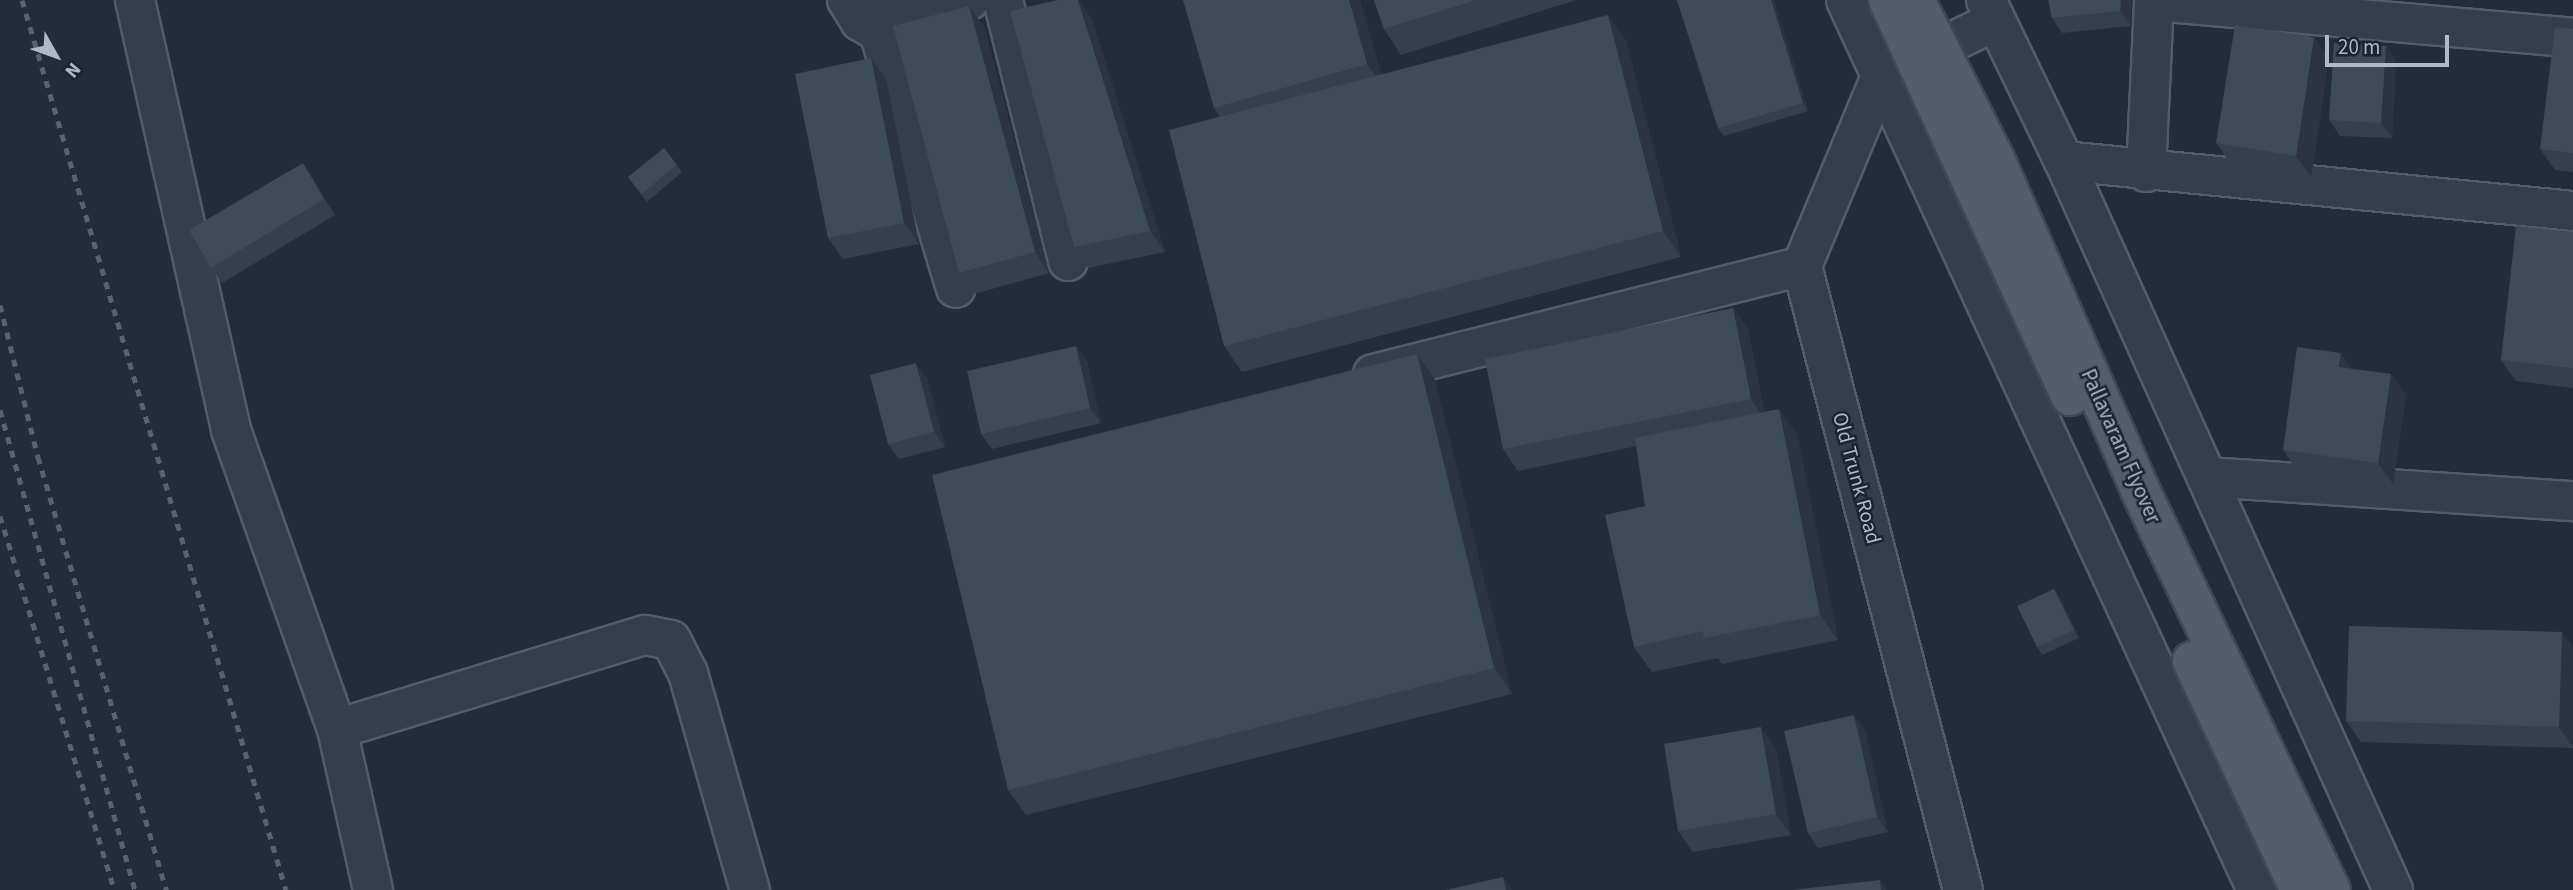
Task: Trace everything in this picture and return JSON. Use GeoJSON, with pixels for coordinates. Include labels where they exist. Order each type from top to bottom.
{"type":"FeatureCollection","features":[{"type":"Feature","properties":{"kind":"main road","name":"Pallavaram Flyover"},"geometry":{"type":"LineString","coordinates":[[1888,0],[2300,890]]}},
{"type":"Feature","properties":{"kind":"main road","name":"Pallavaram Flyover"},"geometry":{"type":"LineString","coordinates":[[1915,0],[1995,159],[2140,490],[2331,890]]}},
{"type":"Feature","properties":{"kind":"street"},"geometry":{"type":"LineString","coordinates":[[135,0],[231,430],[337,729],[373,890]]}},
{"type":"Feature","properties":{"kind":"street"},"geometry":{"type":"LineString","coordinates":[[847,0],[860,21],[878,32],[956,288]]}},
{"type":"Feature","properties":{"kind":"street"},"geometry":{"type":"LineString","coordinates":[[878,32],[970,0]]}},
{"type":"Feature","properties":{"kind":"street"},"geometry":{"type":"LineString","coordinates":[[1003,0],[1068,261]]}},
{"type":"Feature","properties":{"kind":"street"},"geometry":{"type":"LineString","coordinates":[[1846,0],[2257,890]]}},
{"type":"Feature","properties":{"kind":"street"},"geometry":{"type":"LineString","coordinates":[[2146,172],[2154,0],[2573,38]]}},
{"type":"Feature","properties":{"kind":"street"},"geometry":{"type":"LineString","coordinates":[[1334,384],[1802,266],[1881,76],[1991,11],[2064,161],[2393,890]]}},
{"type":"Feature","properties":{"kind":"street"},"geometry":{"type":"LineString","coordinates":[[2064,161],[2146,172],[2573,211]]}},
{"type":"Feature","properties":{"kind":"street","name":"Old Trunk Road"},"geometry":{"type":"LineString","coordinates":[[1802,266],[1963,890]]}},
{"type":"Feature","properties":{"kind":"street"},"geometry":{"type":"LineString","coordinates":[[2207,477],[2573,501]]}},
{"type":"Feature","properties":{"kind":"street"},"geometry":{"type":"LineString","coordinates":[[337,729],[645,635],[671,640],[688,673],[750,890]]}},
{"type":"Feature","properties":{"kind":"building"},"geometry":{"type":"Polygon","coordinates":[[[1058,0],[1078,0],[1150,231],[1074,247],[1010,11],[1058,0]]]}},
{"type":"Feature","properties":{"kind":"building"},"geometry":{"type":"Polygon","coordinates":[[[1183,0],[1349,0],[1367,64],[1214,108],[1183,0]]]}},
{"type":"Feature","properties":{"kind":"building"},"geometry":{"type":"Polygon","coordinates":[[[1374,0],[1476,0],[1384,29],[1374,0]]]}},
{"type":"Feature","properties":{"kind":"building"},"geometry":{"type":"Polygon","coordinates":[[[1677,0],[1771,0],[1803,103],[1718,128],[1677,0]]]}},
{"type":"Feature","properties":{"kind":"building"},"geometry":{"type":"Polygon","coordinates":[[[2048,0],[2121,0],[2120,11],[2052,18],[2048,0]]]}},
{"type":"Feature","properties":{"kind":"building"},"geometry":{"type":"Polygon","coordinates":[[[969,6],[1035,252],[959,273],[893,26],[969,6]]]}},
{"type":"Feature","properties":{"kind":"building"},"geometry":{"type":"Polygon","coordinates":[[[1608,15],[1663,231],[1224,346],[1169,130],[1608,15]]]}},
{"type":"Feature","properties":{"kind":"building"},"geometry":{"type":"Polygon","coordinates":[[[2235,25],[2314,37],[2296,156],[2216,143],[2235,25]]]}},
{"type":"Feature","properties":{"kind":"building"},"geometry":{"type":"Polygon","coordinates":[[[2555,27],[2573,29],[2573,153],[2540,149],[2555,27]]]}},
{"type":"Feature","properties":{"kind":"building"},"geometry":{"type":"Polygon","coordinates":[[[2334,43],[2386,46],[2381,123],[2329,120],[2334,43]]]}},
{"type":"Feature","properties":{"kind":"building"},"geometry":{"type":"Polygon","coordinates":[[[871,58],[904,223],[828,238],[795,74],[871,58]]]}},
{"type":"Feature","properties":{"kind":"building"},"geometry":{"type":"Polygon","coordinates":[[[664,148],[677,165],[641,194],[628,177],[664,148]]]}},
{"type":"Feature","properties":{"kind":"building"},"geometry":{"type":"Polygon","coordinates":[[[303,163],[324,199],[211,268],[189,230],[303,163]]]}},
{"type":"Feature","properties":{"kind":"building"},"geometry":{"type":"Polygon","coordinates":[[[2516,226],[2573,232],[2573,368],[2501,360],[2516,226]]]}},
{"type":"Feature","properties":{"kind":"building"},"geometry":{"type":"Polygon","coordinates":[[[1733,308],[1751,399],[1503,449],[1485,359],[1733,308]]]}},
{"type":"Feature","properties":{"kind":"building"},"geometry":{"type":"Polygon","coordinates":[[[1076,346],[1090,408],[981,434],[967,371],[1076,346]]]}},
{"type":"Feature","properties":{"kind":"building"},"geometry":{"type":"Polygon","coordinates":[[[2297,347],[2341,353],[2339,367],[2391,374],[2378,463],[2283,450],[2297,347]]]}},
{"type":"Feature","properties":{"kind":"building"},"geometry":{"type":"Polygon","coordinates":[[[1417,354],[1494,668],[1008,790],[932,475],[1417,354]]]}},
{"type":"Feature","properties":{"kind":"building"},"geometry":{"type":"Polygon","coordinates":[[[916,363],[934,432],[888,444],[870,375],[916,363]]]}},
{"type":"Feature","properties":{"kind":"building"},"geometry":{"type":"Polygon","coordinates":[[[1779,409],[1820,615],[1704,638],[1703,631],[1634,647],[1605,515],[1645,506],[1635,438],[1779,409]]]}},
{"type":"Feature","properties":{"kind":"building"},"geometry":{"type":"Polygon","coordinates":[[[2054,589],[2074,630],[2037,647],[2017,606],[2054,589]]]}},
{"type":"Feature","properties":{"kind":"building"},"geometry":{"type":"Polygon","coordinates":[[[2349,626],[2562,632],[2559,727],[2346,721],[2349,626]]]}},
{"type":"Feature","properties":{"kind":"building"},"geometry":{"type":"Polygon","coordinates":[[[1854,715],[1877,817],[1808,833],[1784,731],[1854,715]]]}},
{"type":"Feature","properties":{"kind":"building"},"geometry":{"type":"Polygon","coordinates":[[[1761,727],[1776,814],[1678,831],[1664,744],[1761,727]]]}},
{"type":"Feature","properties":{"kind":"building"},"geometry":{"type":"Polygon","coordinates":[[[1503,877],[1506,890],[1446,890],[1503,877]]]}},
{"type":"Feature","properties":{"kind":"building"},"geometry":{"type":"Polygon","coordinates":[[[1880,880],[1881,890],[1792,890],[1880,880]]]}},
{"type":"Feature","properties":{"kind":"railway"},"geometry":{"type":"LineString","coordinates":[[22,0],[286,890]]}},
{"type":"Feature","properties":{"kind":"railway"},"geometry":{"type":"LineString","coordinates":[[0,305],[38,457],[166,890]]}},
{"type":"Feature","properties":{"kind":"railway"},"geometry":{"type":"LineString","coordinates":[[0,410],[135,890]]}},
{"type":"Feature","properties":{"kind":"railway"},"geometry":{"type":"LineString","coordinates":[[0,516],[114,890]]}}]}
